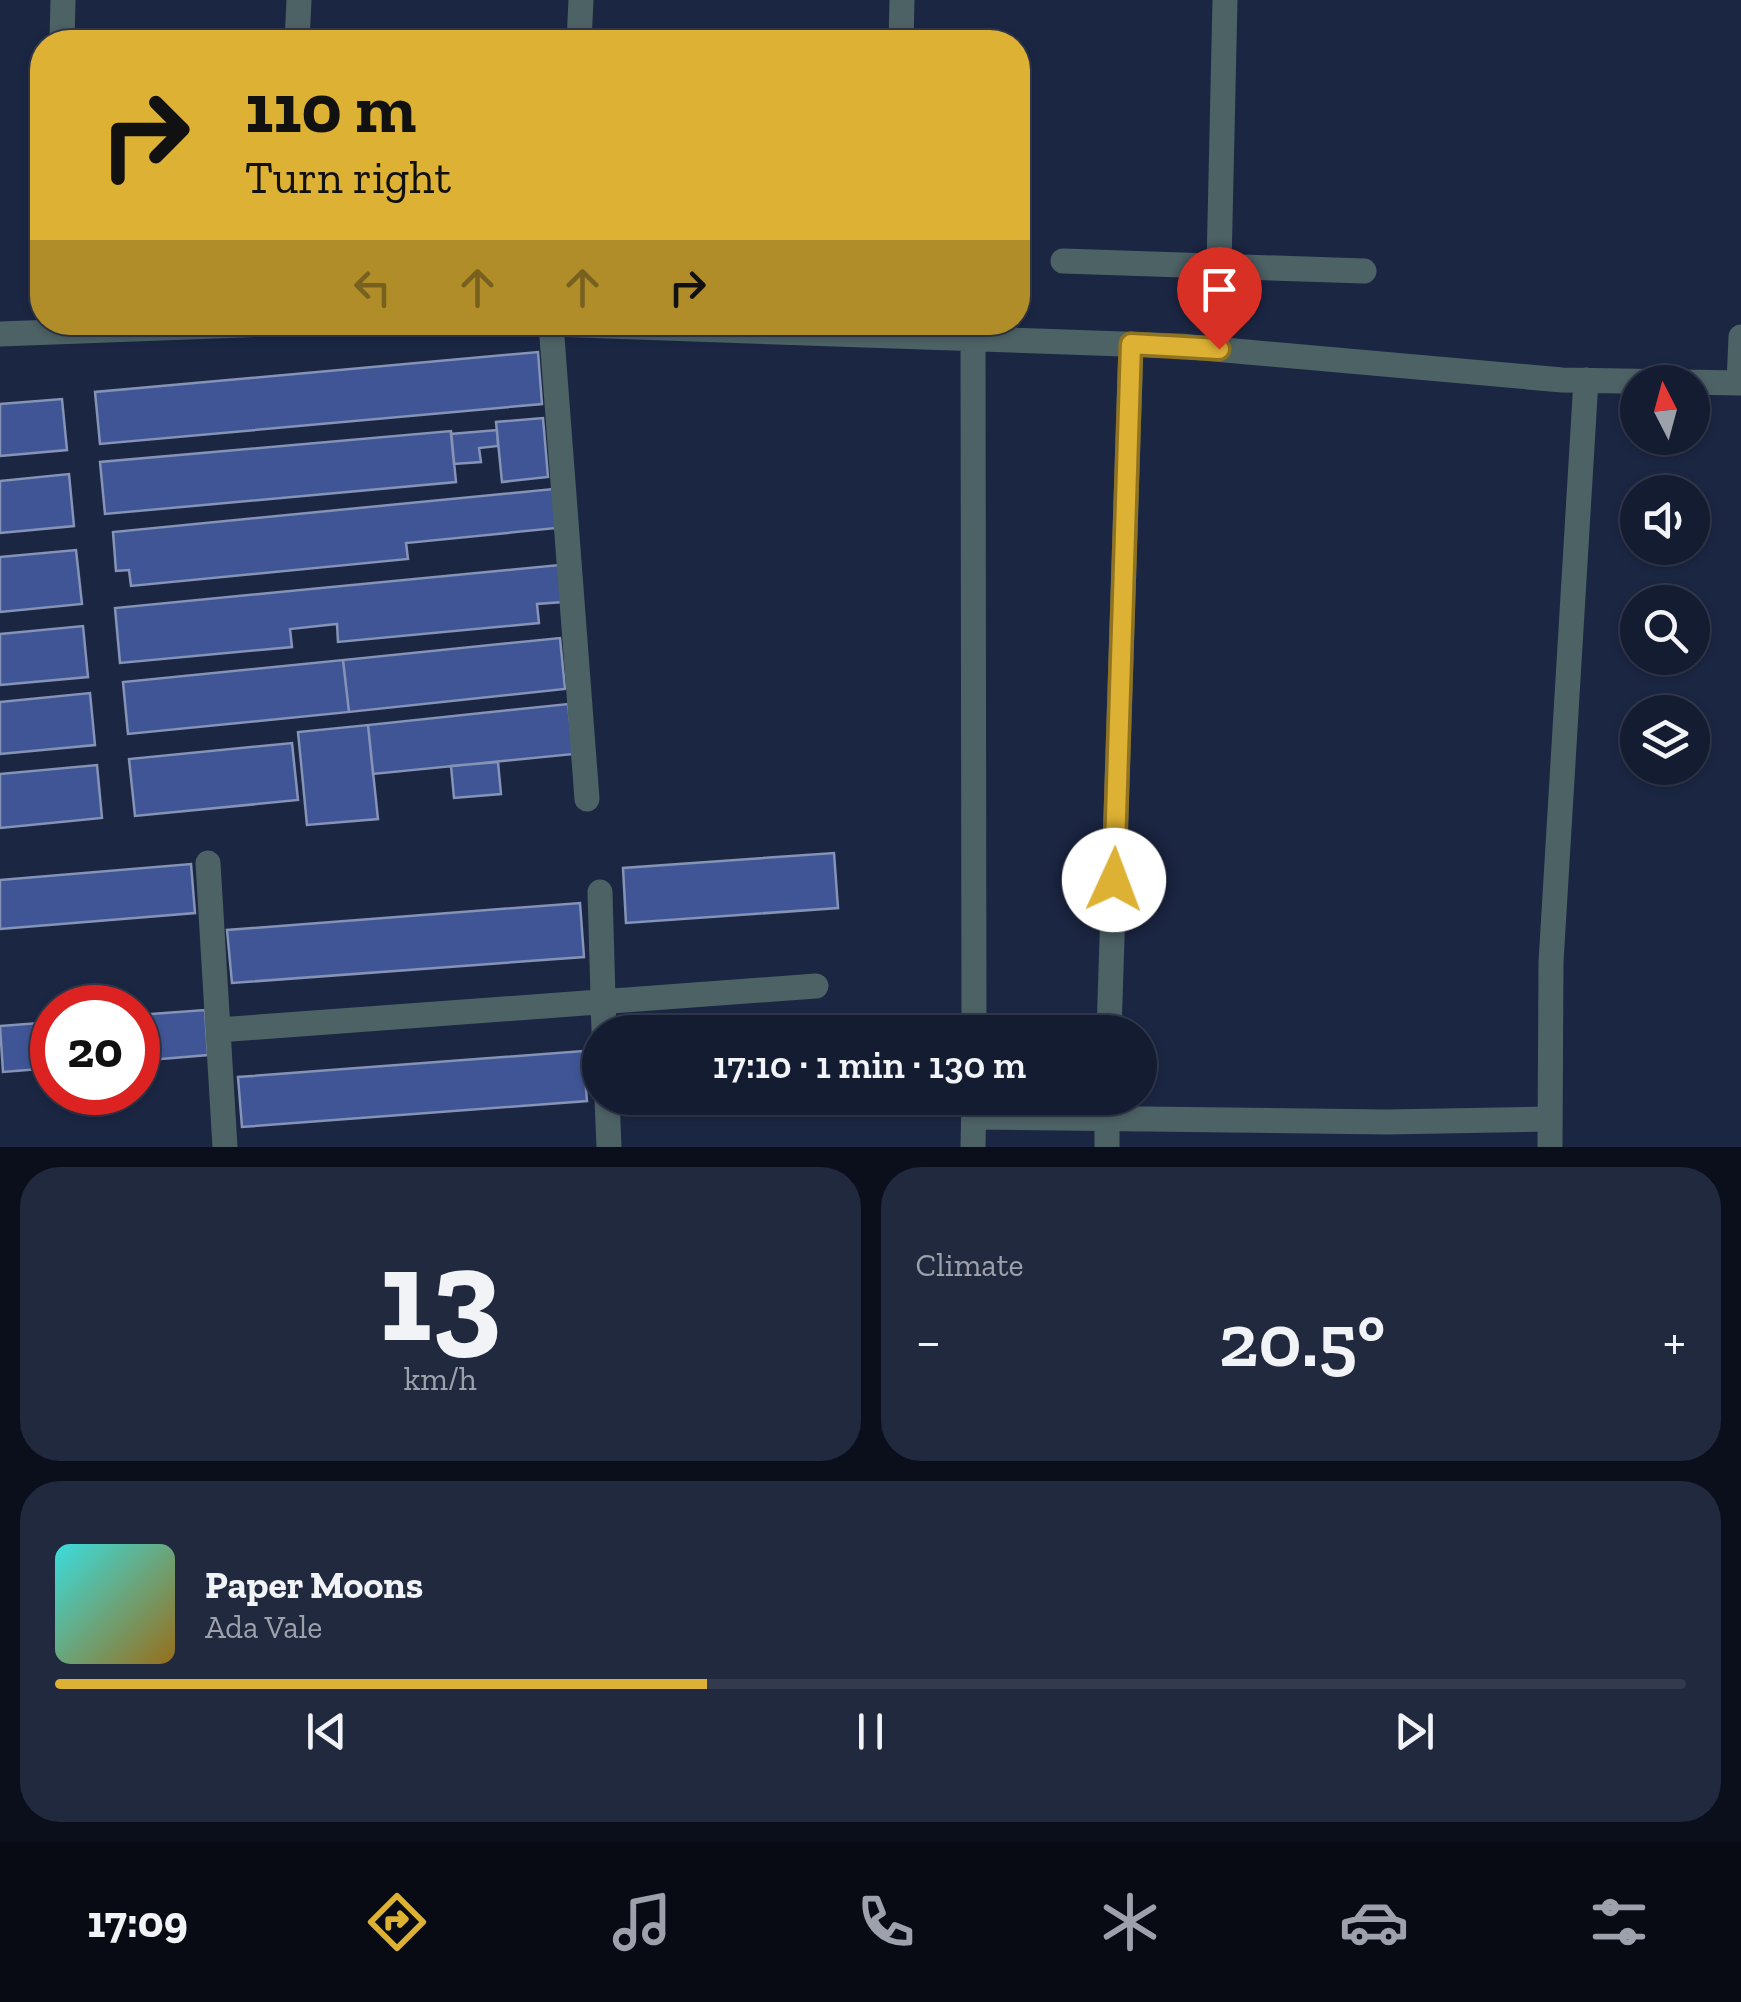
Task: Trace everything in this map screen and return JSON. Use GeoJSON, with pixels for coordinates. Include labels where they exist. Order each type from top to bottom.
{"type":"FeatureCollection","features":[{"type":"Feature","properties":{"kind":"street"},"geometry":{"type":"LineString","coordinates":[[62,30],[63,0]]}},
{"type":"Feature","properties":{"kind":"street"},"geometry":{"type":"LineString","coordinates":[[298,30],[299,0]]}},
{"type":"Feature","properties":{"kind":"street"},"geometry":{"type":"LineString","coordinates":[[580,30],[581,0]]}},
{"type":"Feature","properties":{"kind":"street"},"geometry":{"type":"LineString","coordinates":[[901,30],[902,0]]}},
{"type":"Feature","properties":{"kind":"street"},"geometry":{"type":"LineString","coordinates":[[1219,266],[1225,0]]}},
{"type":"Feature","properties":{"kind":"street"},"geometry":{"type":"LineString","coordinates":[[1063,261],[1364,271]]}},
{"type":"Feature","properties":{"kind":"street"},"geometry":{"type":"LineString","coordinates":[[0,334],[30,330]]}},
{"type":"Feature","properties":{"kind":"street"},"geometry":{"type":"LineString","coordinates":[[563,335],[587,799]]}},
{"type":"Feature","properties":{"kind":"street"},"geometry":{"type":"LineString","coordinates":[[941,335],[1131,344],[1586,380],[1740,383],[1741,338]]}},
{"type":"Feature","properties":{"kind":"street"},"geometry":{"type":"LineString","coordinates":[[973,339],[974,1015]]}},
{"type":"Feature","properties":{"kind":"street"},"geometry":{"type":"LineString","coordinates":[[1111,1015],[1131,344]]}},
{"type":"Feature","properties":{"kind":"street"},"geometry":{"type":"LineString","coordinates":[[1550,1147],[1551,962],[1586,380]]}},
{"type":"Feature","properties":{"kind":"street"},"geometry":{"type":"LineString","coordinates":[[208,863],[225,1147]]}},
{"type":"Feature","properties":{"kind":"street"},"geometry":{"type":"LineString","coordinates":[[600,892],[603,1015]]}},
{"type":"Feature","properties":{"kind":"street"},"geometry":{"type":"LineString","coordinates":[[218,1030],[816,986]]}},
{"type":"Feature","properties":{"kind":"street"},"geometry":{"type":"LineString","coordinates":[[1157,1110],[1387,1122],[1550,1120]]}},
{"type":"Feature","properties":{"kind":"street"},"geometry":{"type":"LineString","coordinates":[[607,1115],[608,1147]]}},
{"type":"Feature","properties":{"kind":"street"},"geometry":{"type":"LineString","coordinates":[[973,1147],[974,1115]]}},
{"type":"Feature","properties":{"kind":"street"},"geometry":{"type":"LineString","coordinates":[[1107,1115],[1107,1147]]}},
{"type":"Feature","properties":{"kind":"building"},"geometry":{"type":"Polygon","coordinates":[[[538,352],[542,404],[100,444],[95,392],[538,352]]]}},
{"type":"Feature","properties":{"kind":"building"},"geometry":{"type":"Polygon","coordinates":[[[62,399],[67,450],[0,456],[0,404],[62,399]]]}},
{"type":"Feature","properties":{"kind":"building"},"geometry":{"type":"Polygon","coordinates":[[[543,418],[548,477],[502,482],[496,422],[543,418]]]}},
{"type":"Feature","properties":{"kind":"building"},"geometry":{"type":"Polygon","coordinates":[[[497,430],[498,446],[479,448],[481,462],[454,464],[451,434],[497,430]]]}},
{"type":"Feature","properties":{"kind":"building"},"geometry":{"type":"Polygon","coordinates":[[[451,431],[456,482],[105,514],[100,462],[451,431]]]}},
{"type":"Feature","properties":{"kind":"building"},"geometry":{"type":"Polygon","coordinates":[[[69,474],[74,526],[0,533],[0,481],[69,474]]]}},
{"type":"Feature","properties":{"kind":"building"},"geometry":{"type":"Polygon","coordinates":[[[553,489],[557,528],[406,543],[408,559],[131,586],[129,570],[116,571],[113,532],[553,489]]]}},
{"type":"Feature","properties":{"kind":"building"},"geometry":{"type":"Polygon","coordinates":[[[76,550],[82,604],[0,612],[0,557],[76,550]]]}},
{"type":"Feature","properties":{"kind":"building"},"geometry":{"type":"Polygon","coordinates":[[[559,565],[563,602],[537,604],[539,623],[338,642],[337,624],[290,629],[292,647],[120,663],[115,608],[559,565]]]}},
{"type":"Feature","properties":{"kind":"building"},"geometry":{"type":"Polygon","coordinates":[[[83,626],[88,677],[0,685],[0,634],[83,626]]]}},
{"type":"Feature","properties":{"kind":"building"},"geometry":{"type":"Polygon","coordinates":[[[560,638],[565,689],[349,712],[343,660],[560,638]]]}},
{"type":"Feature","properties":{"kind":"building"},"geometry":{"type":"Polygon","coordinates":[[[343,660],[349,712],[128,734],[123,682],[343,660]]]}},
{"type":"Feature","properties":{"kind":"building"},"geometry":{"type":"Polygon","coordinates":[[[90,693],[95,745],[0,754],[0,702],[90,693]]]}},
{"type":"Feature","properties":{"kind":"building"},"geometry":{"type":"Polygon","coordinates":[[[568,704],[574,754],[373,774],[368,725],[568,704]]]}},
{"type":"Feature","properties":{"kind":"building"},"geometry":{"type":"Polygon","coordinates":[[[368,725],[378,819],[307,825],[298,732],[368,725]]]}},
{"type":"Feature","properties":{"kind":"building"},"geometry":{"type":"Polygon","coordinates":[[[292,743],[298,800],[135,816],[129,759],[292,743]]]}},
{"type":"Feature","properties":{"kind":"building"},"geometry":{"type":"Polygon","coordinates":[[[498,762],[501,794],[454,798],[451,766],[498,762]]]}},
{"type":"Feature","properties":{"kind":"building"},"geometry":{"type":"Polygon","coordinates":[[[97,765],[102,818],[0,828],[0,774],[97,765]]]}},
{"type":"Feature","properties":{"kind":"building"},"geometry":{"type":"Polygon","coordinates":[[[834,853],[838,908],[626,923],[623,868],[834,853]]]}},
{"type":"Feature","properties":{"kind":"building"},"geometry":{"type":"Polygon","coordinates":[[[191,864],[195,913],[0,929],[0,880],[191,864]]]}},
{"type":"Feature","properties":{"kind":"building"},"geometry":{"type":"Polygon","coordinates":[[[580,903],[584,957],[232,983],[227,930],[580,903]]]}},
{"type":"Feature","properties":{"kind":"building"},"geometry":{"type":"Polygon","coordinates":[[[205,1010],[208,1055],[160,1059],[160,1013],[205,1010]]]}},
{"type":"Feature","properties":{"kind":"building"},"geometry":{"type":"Polygon","coordinates":[[[30,1024],[30,1070],[3,1072],[0,1026],[30,1024]]]}},
{"type":"Feature","properties":{"kind":"building"},"geometry":{"type":"Polygon","coordinates":[[[582,1051],[582,1101],[242,1127],[238,1077],[582,1051]]]}},
{"type":"Feature","properties":{"kind":"route"},"geometry":{"type":"LineString","coordinates":[[1114,880],[1131,344],[1219,349]]}}]}
